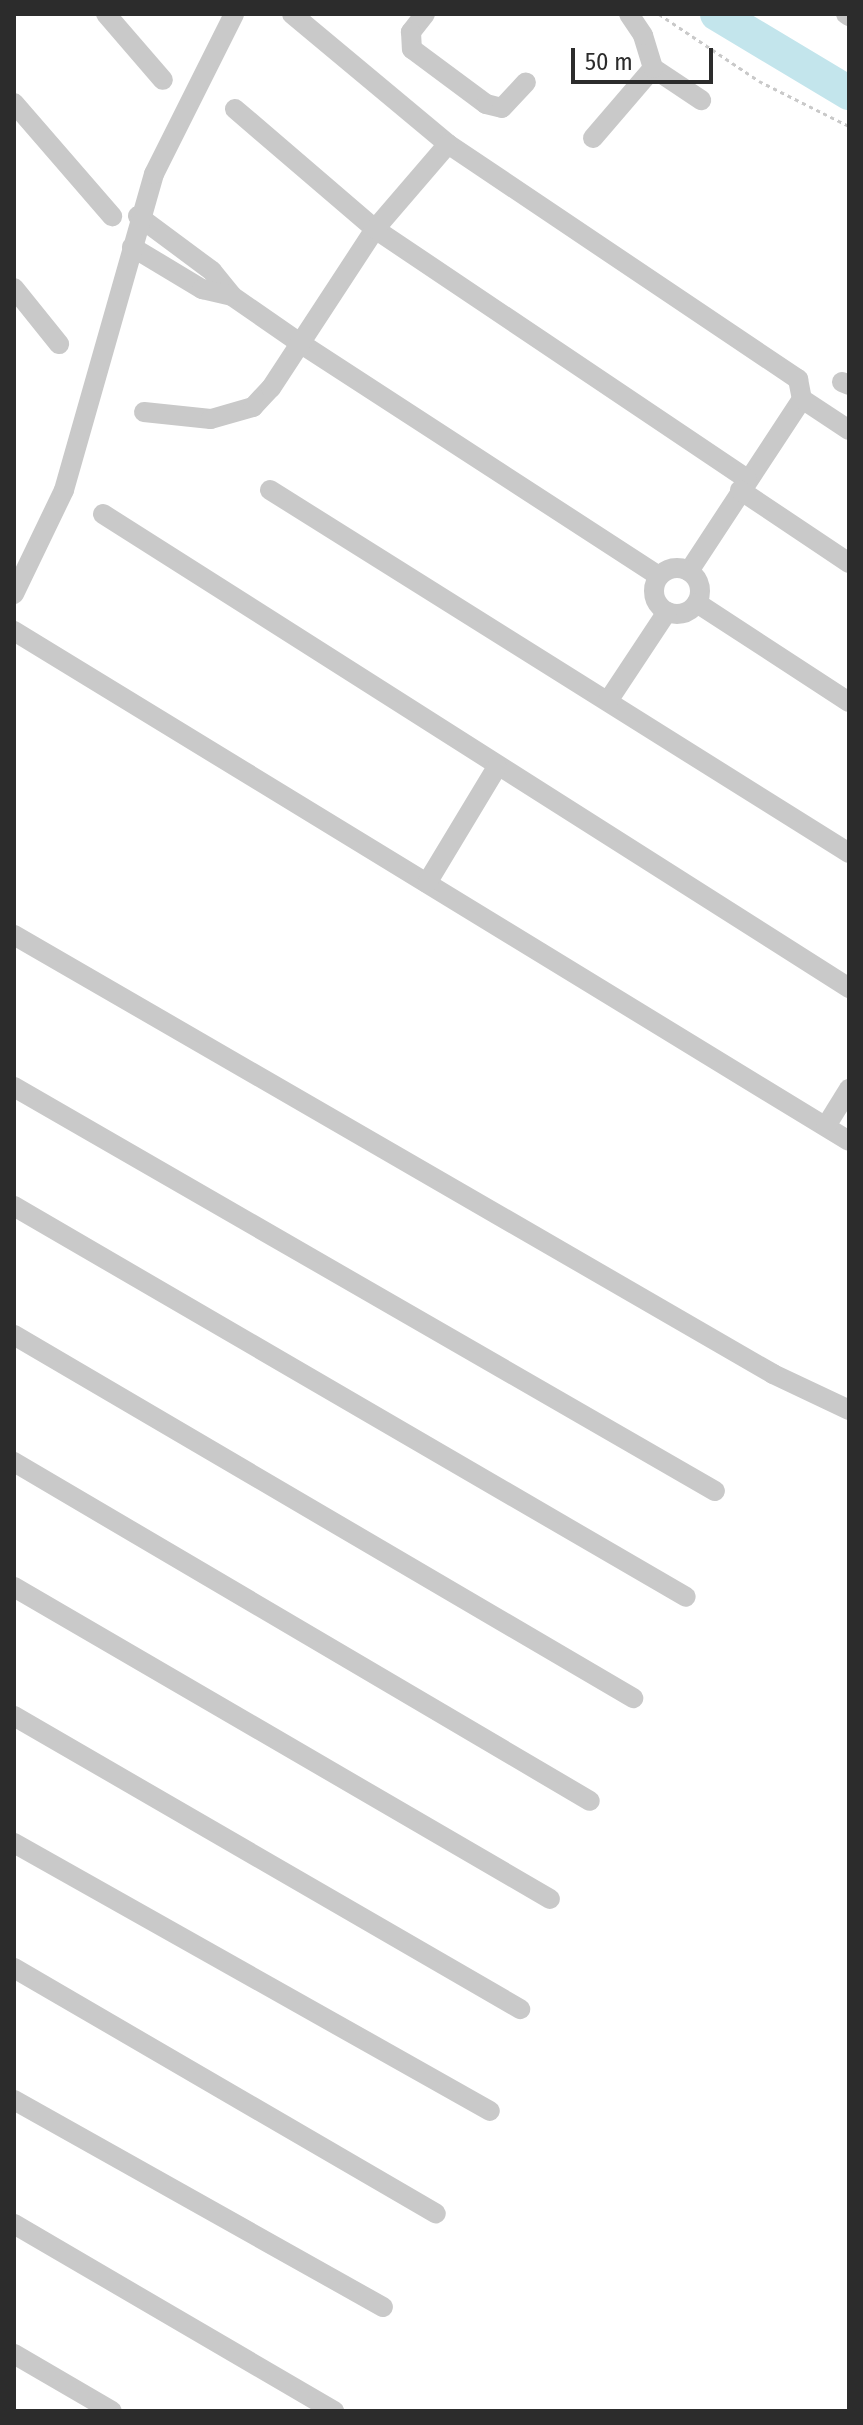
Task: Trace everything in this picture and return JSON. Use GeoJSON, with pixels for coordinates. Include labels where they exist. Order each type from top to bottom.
{"type":"FeatureCollection","features":[{"type":"Feature","properties":{"kind":"street"},"geometry":{"type":"LineString","coordinates":[[106,14],[163,80]]}},
{"type":"Feature","properties":{"kind":"street"},"geometry":{"type":"LineString","coordinates":[[14,594],[64,490],[138,216],[234,14]]}},
{"type":"Feature","properties":{"kind":"street"},"geometry":{"type":"LineString","coordinates":[[292,14],[448,144],[798,379],[802,399],[849,430]]}},
{"type":"Feature","properties":{"kind":"street"},"geometry":{"type":"LineString","coordinates":[[425,14],[411,32],[412,49],[486,104],[502,108],[526,82]]}},
{"type":"Feature","properties":{"kind":"street"},"geometry":{"type":"LineString","coordinates":[[629,14],[643,35],[653,68],[701,100]]}},
{"type":"Feature","properties":{"kind":"street"},"geometry":{"type":"LineString","coordinates":[[593,138],[653,68]]}},
{"type":"Feature","properties":{"kind":"street"},"geometry":{"type":"LineString","coordinates":[[14,103],[112,216]]}},
{"type":"Feature","properties":{"kind":"street"},"geometry":{"type":"LineString","coordinates":[[235,109],[375,229],[744,484],[849,563]]}},
{"type":"Feature","properties":{"kind":"street"},"geometry":{"type":"LineString","coordinates":[[144,412],[187,419],[234,416],[253,407],[271,388],[375,229],[448,144]]}},
{"type":"Feature","properties":{"kind":"street"},"geometry":{"type":"LineString","coordinates":[[138,216],[200,261],[232,296],[300,343],[659,576]]}},
{"type":"Feature","properties":{"kind":"street"},"geometry":{"type":"LineString","coordinates":[[132,247],[202,289],[232,296]]}},
{"type":"Feature","properties":{"kind":"street"},"geometry":{"type":"LineString","coordinates":[[14,288],[59,344]]}},
{"type":"Feature","properties":{"kind":"street"},"geometry":{"type":"LineString","coordinates":[[689,571],[802,399]]}},
{"type":"Feature","properties":{"kind":"street"},"geometry":{"type":"LineString","coordinates":[[270,490],[849,853]]}},
{"type":"Feature","properties":{"kind":"street"},"geometry":{"type":"LineString","coordinates":[[103,514],[849,988]]}},
{"type":"Feature","properties":{"kind":"street"},"geometry":{"type":"LineString","coordinates":[[673,568],[689,571],[700,585],[697,603],[684,613],[667,612],[654,596],[659,576],[673,568]]}},
{"type":"Feature","properties":{"kind":"street"},"geometry":{"type":"LineString","coordinates":[[697,603],[849,702]]}},
{"type":"Feature","properties":{"kind":"street"},"geometry":{"type":"LineString","coordinates":[[608,701],[667,612]]}},
{"type":"Feature","properties":{"kind":"street"},"geometry":{"type":"LineString","coordinates":[[14,631],[849,1141]]}},
{"type":"Feature","properties":{"kind":"street"},"geometry":{"type":"LineString","coordinates":[[427,883],[497,767]]}},
{"type":"Feature","properties":{"kind":"street"},"geometry":{"type":"LineString","coordinates":[[14,935],[773,1374],[849,1410]]}},
{"type":"Feature","properties":{"kind":"street"},"geometry":{"type":"LineString","coordinates":[[14,1087],[715,1491]]}},
{"type":"Feature","properties":{"kind":"street"},"geometry":{"type":"LineString","coordinates":[[826,1126],[849,1089]]}},
{"type":"Feature","properties":{"kind":"street"},"geometry":{"type":"LineString","coordinates":[[14,1206],[686,1597]]}},
{"type":"Feature","properties":{"kind":"street"},"geometry":{"type":"LineString","coordinates":[[14,1335],[633,1698]]}},
{"type":"Feature","properties":{"kind":"street"},"geometry":{"type":"LineString","coordinates":[[14,1462],[590,1801]]}},
{"type":"Feature","properties":{"kind":"street"},"geometry":{"type":"LineString","coordinates":[[14,1587],[550,1899]]}},
{"type":"Feature","properties":{"kind":"street"},"geometry":{"type":"LineString","coordinates":[[14,1716],[520,2009]]}},
{"type":"Feature","properties":{"kind":"street"},"geometry":{"type":"LineString","coordinates":[[14,1843],[490,2111]]}},
{"type":"Feature","properties":{"kind":"street"},"geometry":{"type":"LineString","coordinates":[[14,1968],[436,2214]]}},
{"type":"Feature","properties":{"kind":"street"},"geometry":{"type":"LineString","coordinates":[[14,2100],[383,2307]]}},
{"type":"Feature","properties":{"kind":"street"},"geometry":{"type":"LineString","coordinates":[[14,2224],[334,2411]]}},
{"type":"Feature","properties":{"kind":"street"},"geometry":{"type":"LineString","coordinates":[[14,2354],[112,2411]]}},
{"type":"Feature","properties":{"kind":"path"},"geometry":{"type":"LineString","coordinates":[[659,14],[759,81],[849,126]]}},
{"type":"Feature","properties":{"kind":"waterway"},"geometry":{"type":"LineString","coordinates":[[717,14],[849,93]]}}]}
